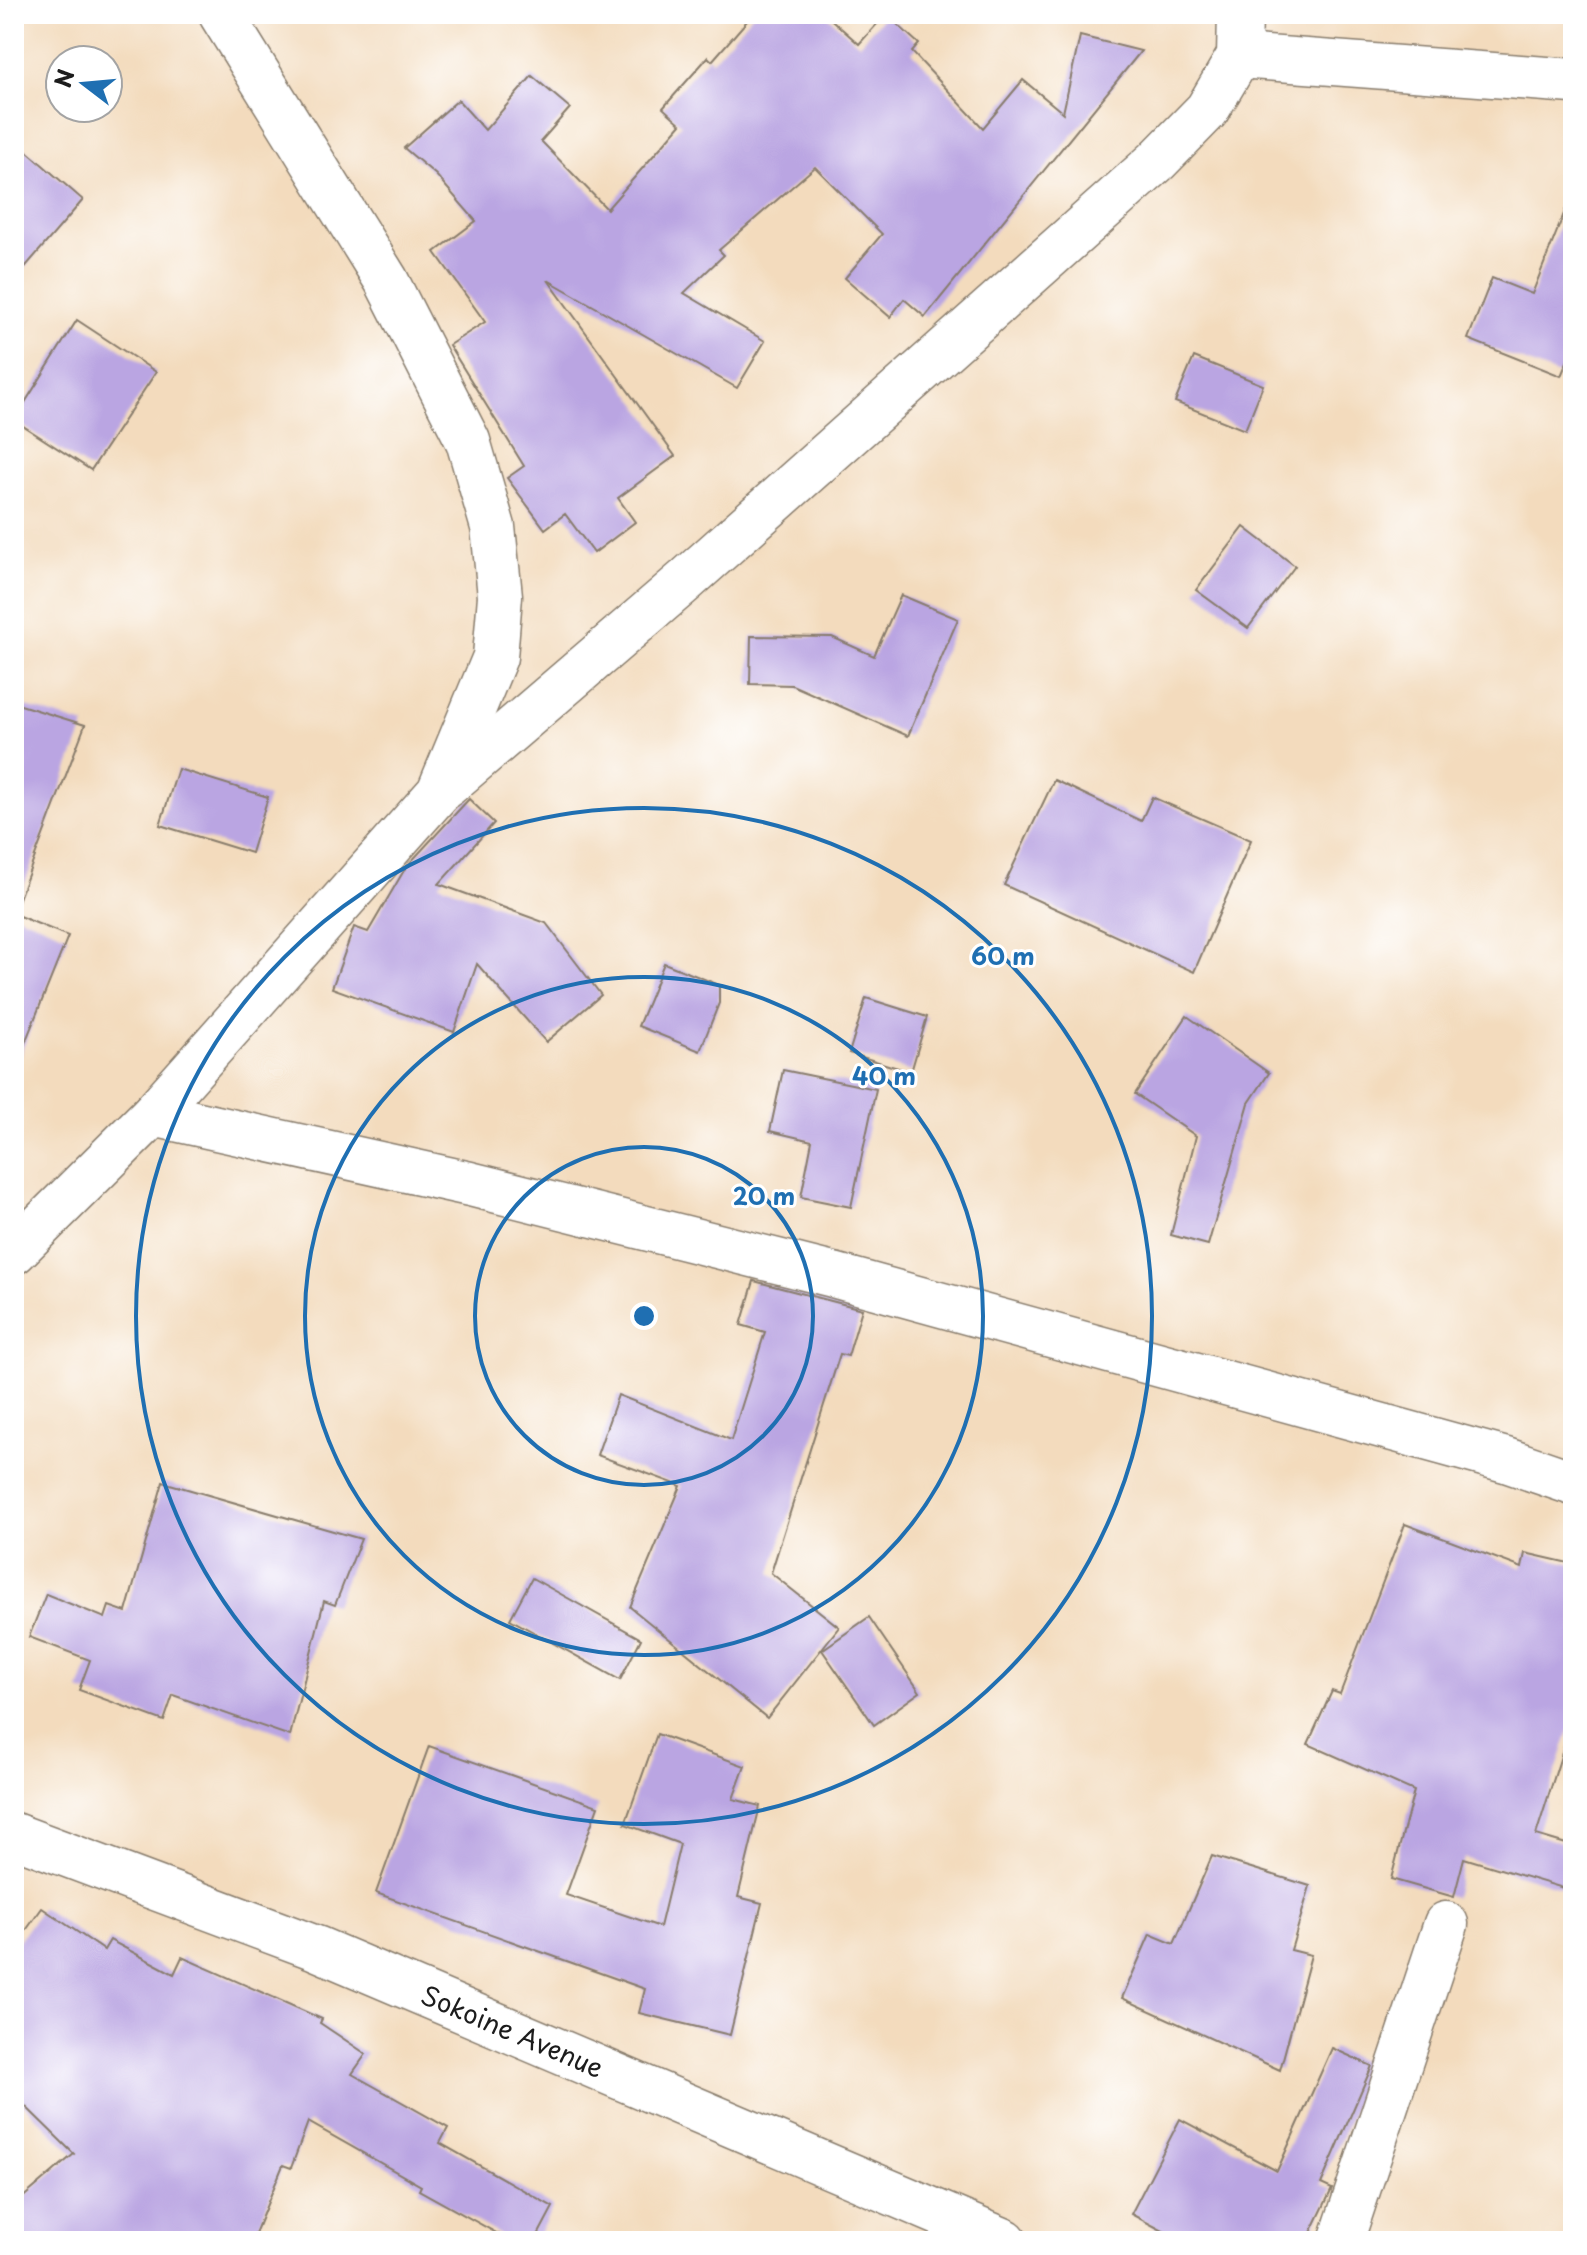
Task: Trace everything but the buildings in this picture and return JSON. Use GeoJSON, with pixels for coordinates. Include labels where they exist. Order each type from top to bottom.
{"type":"FeatureCollection","features":[{"type":"Feature","properties":{"kind":"street"},"geometry":{"type":"LineString","coordinates":[[221,14],[386,280],[468,441],[489,513],[500,596],[495,657],[439,792]]}},
{"type":"Feature","properties":{"kind":"street"},"geometry":{"type":"LineString","coordinates":[[14,1252],[153,1114],[439,792],[685,581],[1157,161],[1207,110],[1240,35],[1573,81]]}},
{"type":"Feature","properties":{"kind":"street"},"geometry":{"type":"LineString","coordinates":[[153,1114],[470,1184],[833,1275],[1506,1460],[1573,1483]]}},
{"type":"Feature","properties":{"kind":"street","name":"Sokoine Avenue"},"geometry":{"type":"LineString","coordinates":[[14,1835],[316,1948],[1005,2241]]}},
{"type":"Feature","properties":{"kind":"street"},"geometry":{"type":"LineString","coordinates":[[1341,2241],[1446,1924]]}}]}
